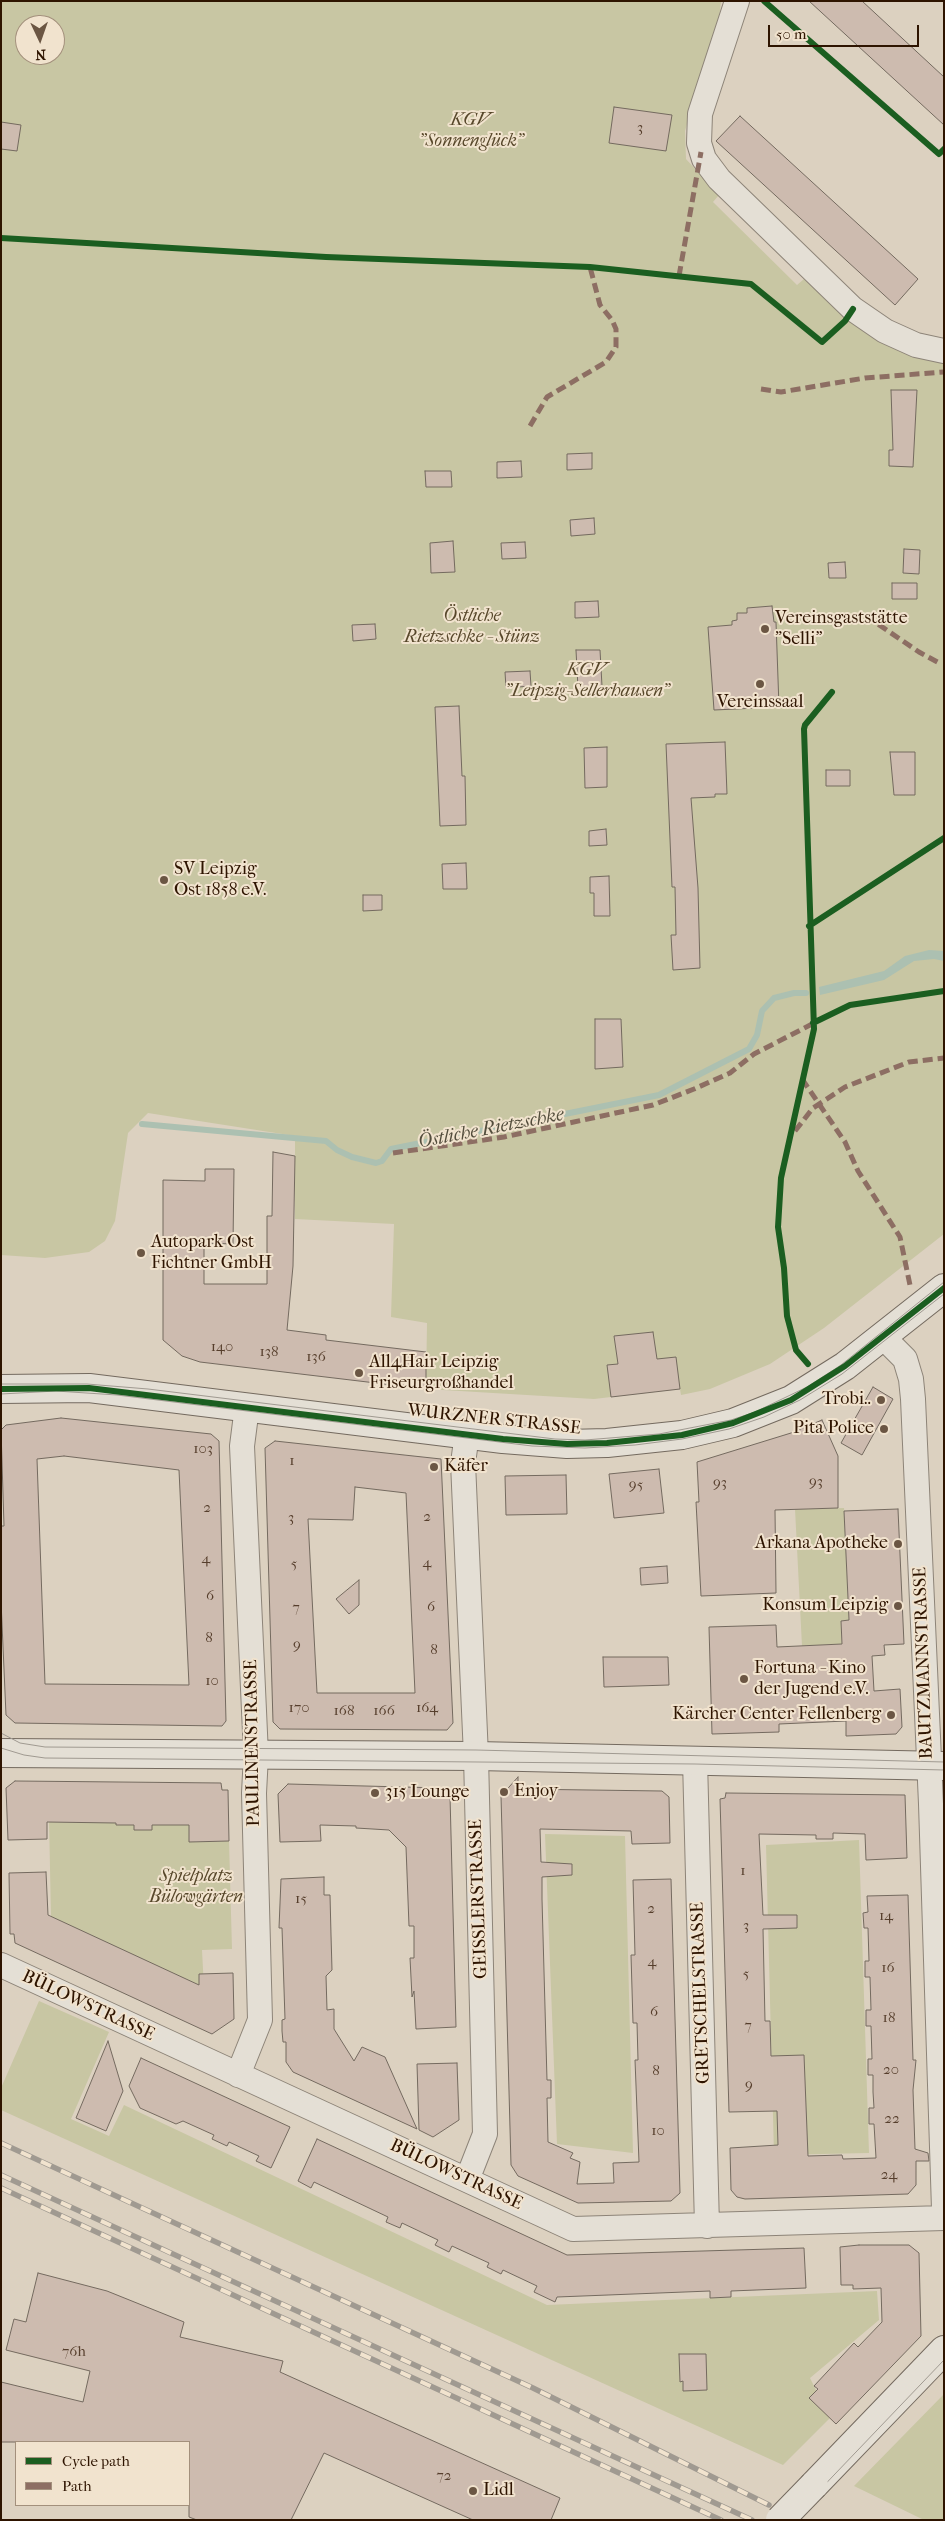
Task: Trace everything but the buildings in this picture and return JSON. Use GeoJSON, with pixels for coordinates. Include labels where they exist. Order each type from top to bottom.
{"type":"FeatureCollection","features":[{"type":"Feature","properties":{"kind":"main road","name":"WURZNER STRASSE"},"geometry":{"type":"LineString","coordinates":[[1,1389],[89,1388],[466,1434],[588,1444],[682,1435],[733,1424],[806,1392],[845,1366],[944,1288]]}},
{"type":"Feature","properties":{"kind":"main road"},"geometry":{"type":"LineString","coordinates":[[1,1753],[476,1756],[936,1765]]}},
{"type":"Feature","properties":{"kind":"main road"},"geometry":{"type":"LineString","coordinates":[[780,2520],[944,2350]]}},
{"type":"Feature","properties":{"kind":"street"},"geometry":{"type":"LineString","coordinates":[[737,1],[700,114],[699,143],[704,160],[719,179],[853,309],[885,331],[916,345],[944,351]]}},
{"type":"Feature","properties":{"kind":"street","name":"BAUTZMANNSTRASSE"},"geometry":{"type":"LineString","coordinates":[[883,1337],[901,1353],[911,1379],[936,1765],[944,2209]]}},
{"type":"Feature","properties":{"kind":"street","name":"PAULINENSTRASSE"},"geometry":{"type":"LineString","coordinates":[[238,2075],[260,2020],[254,1793],[256,1755],[242,1446],[248,1407]]}},
{"type":"Feature","properties":{"kind":"street","name":"GEISSLERSTRASSE"},"geometry":{"type":"LineString","coordinates":[[466,1434],[463,1463],[476,1756],[486,2134],[467,2180]]}},
{"type":"Feature","properties":{"kind":"street","name":"GRETSCHELSTRASSE"},"geometry":{"type":"LineString","coordinates":[[695,1760],[707,2226]]}},
{"type":"Feature","properties":{"kind":"street","name":"BÜLOWSTRASSE"},"geometry":{"type":"LineString","coordinates":[[1,1965],[573,2229],[944,2218]]}},
{"type":"Feature","properties":{"kind":"green space","name":"Östliche Rietzschke - Stünz"},"geometry":{"type":"Polygon","coordinates":[[[1,1],[721,1],[718,29],[707,56],[685,131],[686,159],[719,195],[713,202],[797,285],[804,279],[821,295],[884,341],[918,356],[944,363],[944,1234],[824,1328],[770,1364],[710,1389],[681,1395],[680,1389],[594,1399],[426,1389],[427,1323],[391,1317],[394,1224],[295,1219],[295,1136],[148,1113],[128,1133],[115,1221],[105,1241],[89,1252],[45,1258],[1,1255],[1,1]]]}},
{"type":"Feature","properties":{"kind":"green space"},"geometry":{"type":"Polygon","coordinates":[[[844,1508],[849,1620],[841,1621],[842,1644],[802,1646],[795,1509],[844,1508]]]}},
{"type":"Feature","properties":{"kind":"green space","name":"Spielplatz Bülowgärten"},"geometry":{"type":"Polygon","coordinates":[[[193,1814],[195,1842],[229,1841],[232,1949],[202,1950],[204,1988],[51,1917],[49,1819],[193,1814]]]}},
{"type":"Feature","properties":{"kind":"green space"},"geometry":{"type":"Polygon","coordinates":[[[545,1834],[625,1836],[633,2153],[557,2144],[545,1834]]]}},
{"type":"Feature","properties":{"kind":"green space"},"geometry":{"type":"Polygon","coordinates":[[[859,1840],[869,2153],[774,2155],[766,1845],[859,1840]]]}},
{"type":"Feature","properties":{"kind":"green space"},"geometry":{"type":"Polygon","coordinates":[[[39,2001],[109,2032],[71,2119],[109,2136],[124,2105],[547,2305],[877,2291],[879,2320],[810,2378],[830,2418],[783,2465],[1,2110],[1,2088],[39,2001]]]}},
{"type":"Feature","properties":{"kind":"green space"},"geometry":{"type":"Polygon","coordinates":[[[944,2394],[944,2520],[924,2520],[854,2486],[944,2394]]]}},
{"type":"Feature","properties":{"kind":"shaded area"},"geometry":{"type":"Polygon","coordinates":[[[929,950],[944,951],[944,961],[934,959],[914,961],[884,980],[820,995],[819,987],[884,971],[905,956],[929,950]]]}},
{"type":"Feature","properties":{"kind":"waterway","name":"Östliche Rietzschke"},"geometry":{"type":"LineString","coordinates":[[142,1124],[326,1141],[337,1150],[352,1157],[376,1163],[382,1161],[391,1149],[659,1095],[749,1049],[757,1035],[762,1011],[774,998],[794,993],[806,993]]}},
{"type":"Feature","properties":{"kind":"tram line"},"geometry":{"type":"LineString","coordinates":[[1,1384],[87,1384],[148,1389],[555,1439],[585,1440],[659,1434],[731,1420],[755,1412],[807,1387],[841,1365],[944,1282]]}},
{"type":"Feature","properties":{"kind":"tram line"},"geometry":{"type":"LineString","coordinates":[[1,1394],[56,1391],[117,1395],[532,1446],[585,1448],[635,1445],[682,1439],[729,1429],[764,1417],[800,1400],[842,1374],[944,1294]]}},
{"type":"Feature","properties":{"kind":"tram line"},"geometry":{"type":"LineString","coordinates":[[1,1733],[20,1743],[45,1747],[476,1750],[944,1762]]}},
{"type":"Feature","properties":{"kind":"tram line"},"geometry":{"type":"LineString","coordinates":[[1,1748],[24,1755],[45,1758],[695,1764],[944,1770]]}},
{"type":"Feature","properties":{"kind":"tram line"},"geometry":{"type":"LineString","coordinates":[[791,2520],[944,2360]]}},
{"type":"Feature","properties":{"kind":"railway"},"geometry":{"type":"LineString","coordinates":[[1,2143],[533,2388],[769,2505]]}},
{"type":"Feature","properties":{"kind":"railway"},"geometry":{"type":"LineString","coordinates":[[1,2175],[752,2520]]}},
{"type":"Feature","properties":{"kind":"railway"},"geometry":{"type":"LineString","coordinates":[[1,2188],[721,2520]]}},
{"type":"Feature","properties":{"kind":"marked path"},"geometry":{"type":"LineString","coordinates":[[679,276],[701,152]]}},
{"type":"Feature","properties":{"kind":"marked path"},"geometry":{"type":"LineString","coordinates":[[530,426],[547,397],[606,362],[616,347],[616,329],[612,320],[600,305],[590,267]]}},
{"type":"Feature","properties":{"kind":"marked path"},"geometry":{"type":"LineString","coordinates":[[761,389],[781,392],[865,378],[944,372]]}},
{"type":"Feature","properties":{"kind":"marked path"},"geometry":{"type":"LineString","coordinates":[[866,616],[919,652],[941,664]]}},
{"type":"Feature","properties":{"kind":"marked path"},"geometry":{"type":"LineString","coordinates":[[393,1153],[504,1137],[653,1105],[730,1073],[754,1054],[816,1022]]}},
{"type":"Feature","properties":{"kind":"marked path"},"geometry":{"type":"LineString","coordinates":[[795,1131],[813,1108],[845,1087],[909,1062],[944,1058]]}},
{"type":"Feature","properties":{"kind":"marked path"},"geometry":{"type":"LineString","coordinates":[[802,1079],[845,1142],[858,1171],[900,1237],[910,1285]]}},
{"type":"Feature","properties":{"kind":"cycle path"},"geometry":{"type":"LineString","coordinates":[[764,1],[939,154],[944,149]]}},
{"type":"Feature","properties":{"kind":"cycle path"},"geometry":{"type":"LineString","coordinates":[[1,238],[326,257],[590,267],[751,284],[822,342],[845,321],[853,309]]}},
{"type":"Feature","properties":{"kind":"cycle path"},"geometry":{"type":"LineString","coordinates":[[808,1364],[796,1350],[787,1316],[784,1268],[778,1227],[781,1178],[814,1029],[804,729],[805,725],[832,692]]}},
{"type":"Feature","properties":{"kind":"cycle path"},"geometry":{"type":"LineString","coordinates":[[809,926],[944,838]]}},
{"type":"Feature","properties":{"kind":"cycle path"},"geometry":{"type":"LineString","coordinates":[[813,1023],[850,1005],[944,991]]}},
{"type":"Feature","properties":{"kind":"cycle path"},"geometry":{"type":"LineString","coordinates":[[1,1389],[89,1388],[503,1439],[567,1444],[607,1443],[682,1435],[733,1423],[791,1400],[845,1366],[944,1288]]}},
{"type":"Feature","properties":{"kind":"place","name":"Vereinsgaststätte \"Selli\""},"geometry":{"type":"Point","coordinates":[765,629]}},
{"type":"Feature","properties":{"kind":"place","name":"Vereinssaal"},"geometry":{"type":"Point","coordinates":[760,684]}},
{"type":"Feature","properties":{"kind":"place","name":"SV Leipzig Ost 1858 e.V."},"geometry":{"type":"Point","coordinates":[164,880]}},
{"type":"Feature","properties":{"kind":"place","name":"Autopark Ost Fichtner GmbH"},"geometry":{"type":"Point","coordinates":[141,1253]}},
{"type":"Feature","properties":{"kind":"place","name":"All4Hair Leipzig Friseurgroßhandel"},"geometry":{"type":"Point","coordinates":[359,1373]}},
{"type":"Feature","properties":{"kind":"place","name":"Trobi.."},"geometry":{"type":"Point","coordinates":[881,1400]}},
{"type":"Feature","properties":{"kind":"place","name":"Pita Police"},"geometry":{"type":"Point","coordinates":[884,1429]}},
{"type":"Feature","properties":{"kind":"place","name":"Käfer"},"geometry":{"type":"Point","coordinates":[434,1467]}},
{"type":"Feature","properties":{"kind":"place","name":"Arkana Apotheke"},"geometry":{"type":"Point","coordinates":[898,1544]}},
{"type":"Feature","properties":{"kind":"place","name":"Konsum Leipzig"},"geometry":{"type":"Point","coordinates":[898,1606]}},
{"type":"Feature","properties":{"kind":"place","name":"Fortuna - Kino der Jugend e.V."},"geometry":{"type":"Point","coordinates":[744,1679]}},
{"type":"Feature","properties":{"kind":"place","name":"Kärcher Center Fellenberg"},"geometry":{"type":"Point","coordinates":[891,1715]}},
{"type":"Feature","properties":{"kind":"place","name":"Enjoy"},"geometry":{"type":"Point","coordinates":[504,1792]}},
{"type":"Feature","properties":{"kind":"place","name":"315 Lounge"},"geometry":{"type":"Point","coordinates":[375,1793]}},
{"type":"Feature","properties":{"kind":"place","name":"Lidl"},"geometry":{"type":"Point","coordinates":[473,2491]}},
{"type":"Feature","properties":{"kind":"park label","name":"KGV \"Sonnenglück\""},"geometry":{"type":"Point","coordinates":[471,131]}},
{"type":"Feature","properties":{"kind":"park label","name":"KGV \"Leipzig-Sellerhausen\""},"geometry":{"type":"Point","coordinates":[587,681]}}]}
